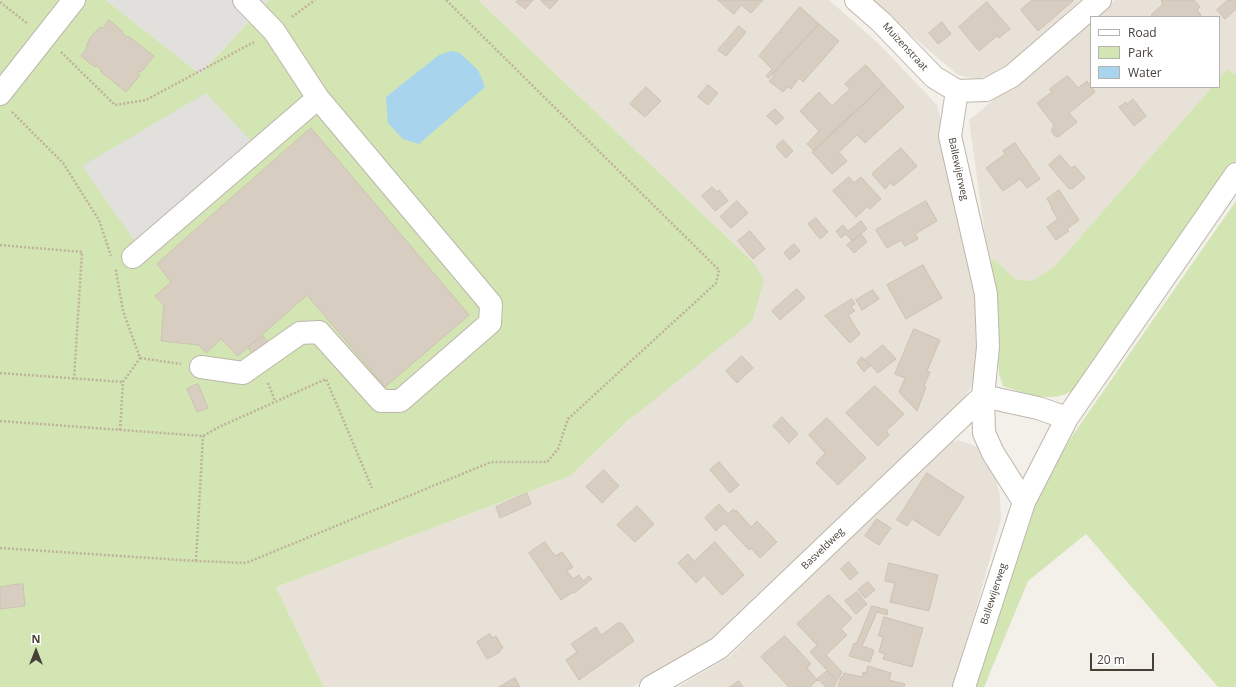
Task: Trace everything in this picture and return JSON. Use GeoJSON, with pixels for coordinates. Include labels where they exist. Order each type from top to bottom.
{"type":"FeatureCollection","features":[{"type":"Feature","properties":{"kind":"street"},"geometry":{"type":"LineString","coordinates":[[4,101],[45,37],[74,0]]}},
{"type":"Feature","properties":{"kind":"street"},"geometry":{"type":"LineString","coordinates":[[201,367],[243,373],[300,333],[319,332],[381,401],[400,401],[490,323],[491,304],[318,98],[274,31],[244,0]]}},
{"type":"Feature","properties":{"kind":"street","name":"Muizenstraat"},"geometry":{"type":"LineString","coordinates":[[856,0],[881,22],[934,77],[956,91]]}},
{"type":"Feature","properties":{"kind":"street"},"geometry":{"type":"LineString","coordinates":[[956,91],[986,90],[1012,76],[1100,0]]}},
{"type":"Feature","properties":{"kind":"street","name":"Ballewijerweg"},"geometry":{"type":"LineString","coordinates":[[956,91],[950,136],[986,294],[988,347],[983,396],[984,433],[992,453],[1024,502]]}},
{"type":"Feature","properties":{"kind":"street"},"geometry":{"type":"LineString","coordinates":[[123,260],[318,98]]}},
{"type":"Feature","properties":{"kind":"street","name":"Ballewijerweg"},"geometry":{"type":"LineString","coordinates":[[964,687],[1024,502],[1067,418],[1236,174]]}},
{"type":"Feature","properties":{"kind":"street"},"geometry":{"type":"LineString","coordinates":[[983,396],[1038,408],[1067,418]]}},
{"type":"Feature","properties":{"kind":"street","name":"Basveldweg"},"geometry":{"type":"LineString","coordinates":[[651,687],[718,648],[983,396]]}},
{"type":"Feature","properties":{"kind":"path"},"geometry":{"type":"LineString","coordinates":[[0,2],[45,37],[116,105],[146,100],[274,31],[315,0]]}},
{"type":"Feature","properties":{"kind":"path"},"geometry":{"type":"LineString","coordinates":[[4,101],[63,163],[99,220],[111,257]]}},
{"type":"Feature","properties":{"kind":"path"},"geometry":{"type":"LineString","coordinates":[[0,245],[82,252],[74,379]]}},
{"type":"Feature","properties":{"kind":"path"},"geometry":{"type":"LineString","coordinates":[[116,271],[123,260]]}},
{"type":"Feature","properties":{"kind":"path"},"geometry":{"type":"LineString","coordinates":[[123,260],[116,271],[123,311],[140,358]]}},
{"type":"Feature","properties":{"kind":"path"},"geometry":{"type":"LineString","coordinates":[[140,358],[201,367]]}},
{"type":"Feature","properties":{"kind":"path"},"geometry":{"type":"LineString","coordinates":[[120,430],[123,382],[140,358]]}},
{"type":"Feature","properties":{"kind":"path"},"geometry":{"type":"LineString","coordinates":[[0,373],[123,382]]}},
{"type":"Feature","properties":{"kind":"path"},"geometry":{"type":"LineString","coordinates":[[0,421],[203,436],[219,427],[326,379],[372,488]]}},
{"type":"Feature","properties":{"kind":"path"},"geometry":{"type":"LineString","coordinates":[[196,561],[203,436]]}},
{"type":"Feature","properties":{"kind":"shaded area"},"geometry":{"type":"Polygon","coordinates":[[[106,0],[269,0],[200,74],[106,0]]]}},
{"type":"Feature","properties":{"kind":"shaded area"},"geometry":{"type":"Polygon","coordinates":[[[478,0],[829,0],[878,43],[937,105],[948,150],[981,326],[976,378],[958,408],[727,627],[686,658],[632,687],[324,687],[276,587],[570,476],[629,421],[754,263],[478,0]]]}},
{"type":"Feature","properties":{"kind":"shaded area"},"geometry":{"type":"Polygon","coordinates":[[[870,0],[1081,0],[1011,62],[991,74],[978,79],[958,75],[870,0]]]}},
{"type":"Feature","properties":{"kind":"shaded area"},"geometry":{"type":"Polygon","coordinates":[[[1115,0],[1236,0],[1236,75],[1227,69],[1220,78],[1220,16],[1095,16],[1115,0]]]}},
{"type":"Feature","properties":{"kind":"shaded area"},"geometry":{"type":"Polygon","coordinates":[[[1090,21],[1090,88],[1211,88],[1054,267],[1032,281],[1015,279],[994,259],[989,263],[969,120],[1090,21]]]}},
{"type":"Feature","properties":{"kind":"shaded area"},"geometry":{"type":"Polygon","coordinates":[[[206,93],[253,143],[136,243],[82,166],[206,93]]]}},
{"type":"Feature","properties":{"kind":"shaded area"},"geometry":{"type":"Polygon","coordinates":[[[958,440],[982,450],[995,474],[1000,497],[1001,519],[954,687],[678,687],[729,657],[944,445],[958,440]]]}},
{"type":"Feature","properties":{"kind":"green space"},"geometry":{"type":"Polygon","coordinates":[[[0,0],[106,0],[200,74],[269,0],[478,0],[754,263],[764,280],[752,321],[629,420],[570,476],[276,587],[324,687],[0,687],[0,0]]]}},
{"type":"Feature","properties":{"kind":"green space"},"geometry":{"type":"Polygon","coordinates":[[[1227,69],[1236,75],[1236,161],[1079,385],[1066,394],[1051,397],[1042,397],[1003,386],[999,374],[994,299],[989,263],[994,259],[1015,279],[1032,281],[1054,267],[1211,88],[1220,88],[1220,78],[1227,69]]]}},
{"type":"Feature","properties":{"kind":"green space"},"geometry":{"type":"Polygon","coordinates":[[[1236,201],[1236,687],[1218,687],[1086,534],[1028,581],[984,687],[974,687],[1040,493],[1070,439],[1236,201]]]}},
{"type":"Feature","properties":{"kind":"water"},"geometry":{"type":"Polygon","coordinates":[[[451,51],[460,53],[478,70],[485,87],[419,144],[403,139],[388,123],[386,97],[439,55],[451,51]]]}},
{"type":"Feature","properties":{"kind":"building"},"geometry":{"type":"Polygon","coordinates":[[[518,0],[533,0],[525,9],[516,2],[518,0]]]}},
{"type":"Feature","properties":{"kind":"building"},"geometry":{"type":"Polygon","coordinates":[[[558,0],[550,9],[541,1],[558,0]]]}},
{"type":"Feature","properties":{"kind":"building"},"geometry":{"type":"Polygon","coordinates":[[[718,0],[763,0],[751,13],[741,5],[734,14],[718,0]]]}},
{"type":"Feature","properties":{"kind":"building"},"geometry":{"type":"Polygon","coordinates":[[[1032,0],[1074,0],[1038,31],[1021,10],[1032,0]]]}},
{"type":"Feature","properties":{"kind":"building"},"geometry":{"type":"Polygon","coordinates":[[[1162,0],[1194,0],[1200,7],[1197,10],[1201,15],[1151,15],[1162,5],[1162,0]]]}},
{"type":"Feature","properties":{"kind":"building"},"geometry":{"type":"Polygon","coordinates":[[[1228,0],[1236,0],[1236,9],[1225,19],[1217,10],[1228,0]]]}},
{"type":"Feature","properties":{"kind":"building"},"geometry":{"type":"Polygon","coordinates":[[[987,2],[1010,29],[999,38],[997,36],[979,51],[959,27],[987,2]]]}},
{"type":"Feature","properties":{"kind":"building"},"geometry":{"type":"Polygon","coordinates":[[[800,7],[819,24],[769,78],[766,76],[772,69],[759,56],[800,7]]]}},
{"type":"Feature","properties":{"kind":"building"},"geometry":{"type":"Polygon","coordinates":[[[109,20],[127,37],[128,36],[154,56],[141,72],[139,71],[137,73],[140,75],[126,92],[100,71],[102,70],[96,65],[95,67],[81,56],[87,48],[86,47],[90,38],[101,27],[103,28],[109,20]]]}},
{"type":"Feature","properties":{"kind":"building"},"geometry":{"type":"Polygon","coordinates":[[[942,22],[951,34],[938,44],[929,33],[942,22]]]}},
{"type":"Feature","properties":{"kind":"building"},"geometry":{"type":"Polygon","coordinates":[[[819,24],[839,41],[803,82],[799,78],[791,89],[788,87],[783,92],[769,81],[774,76],[773,74],[819,24]]]}},
{"type":"Feature","properties":{"kind":"building"},"geometry":{"type":"Polygon","coordinates":[[[739,26],[746,32],[734,47],[726,41],[739,26]]]}},
{"type":"Feature","properties":{"kind":"building"},"geometry":{"type":"Polygon","coordinates":[[[725,42],[733,48],[726,56],[718,50],[725,42]]]}},
{"type":"Feature","properties":{"kind":"building"},"geometry":{"type":"Polygon","coordinates":[[[866,65],[884,85],[814,151],[807,144],[819,131],[800,111],[819,92],[832,106],[850,89],[845,84],[866,65]]]}},
{"type":"Feature","properties":{"kind":"building"},"geometry":{"type":"Polygon","coordinates":[[[1068,76],[1078,88],[1087,81],[1090,88],[1092,88],[1095,92],[1069,113],[1077,122],[1058,137],[1052,132],[1054,125],[1037,103],[1052,92],[1050,89],[1068,76]]]}},
{"type":"Feature","properties":{"kind":"building"},"geometry":{"type":"Polygon","coordinates":[[[708,85],[718,93],[708,105],[698,97],[708,85]]]}},
{"type":"Feature","properties":{"kind":"building"},"geometry":{"type":"Polygon","coordinates":[[[884,85],[904,107],[865,143],[857,135],[839,152],[847,161],[832,174],[812,152],[884,85]]]}},
{"type":"Feature","properties":{"kind":"building"},"geometry":{"type":"Polygon","coordinates":[[[646,87],[661,101],[645,117],[630,104],[646,87]]]}},
{"type":"Feature","properties":{"kind":"building"},"geometry":{"type":"Polygon","coordinates":[[[1133,99],[1146,116],[1134,126],[1119,107],[1126,102],[1127,104],[1133,99]]]}},
{"type":"Feature","properties":{"kind":"building"},"geometry":{"type":"Polygon","coordinates":[[[775,109],[784,118],[776,125],[767,116],[775,109]]]}},
{"type":"Feature","properties":{"kind":"building"},"geometry":{"type":"Polygon","coordinates":[[[311,128],[469,315],[385,387],[307,295],[238,356],[221,339],[206,353],[199,345],[161,341],[164,305],[155,296],[171,282],[157,264],[311,128]]]}},
{"type":"Feature","properties":{"kind":"building"},"geometry":{"type":"Polygon","coordinates":[[[783,140],[793,151],[786,158],[776,147],[783,140]]]}},
{"type":"Feature","properties":{"kind":"building"},"geometry":{"type":"Polygon","coordinates":[[[1015,143],[1040,179],[1027,188],[1020,179],[1003,191],[986,168],[1005,154],[1003,151],[1015,143]]]}},
{"type":"Feature","properties":{"kind":"building"},"geometry":{"type":"Polygon","coordinates":[[[901,148],[917,166],[894,186],[890,183],[885,189],[872,174],[901,148]]]}},
{"type":"Feature","properties":{"kind":"building"},"geometry":{"type":"Polygon","coordinates":[[[1060,155],[1071,168],[1075,166],[1085,178],[1072,189],[1069,189],[1049,165],[1060,155]]]}},
{"type":"Feature","properties":{"kind":"building"},"geometry":{"type":"Polygon","coordinates":[[[849,177],[854,183],[861,177],[881,199],[870,209],[868,206],[856,217],[833,191],[849,177]]]}},
{"type":"Feature","properties":{"kind":"building"},"geometry":{"type":"Polygon","coordinates":[[[712,187],[717,192],[719,190],[728,201],[715,211],[702,196],[712,187]]]}},
{"type":"Feature","properties":{"kind":"building"},"geometry":{"type":"Polygon","coordinates":[[[1059,190],[1079,220],[1067,229],[1069,231],[1056,240],[1047,227],[1058,219],[1047,199],[1059,190]]]}},
{"type":"Feature","properties":{"kind":"building"},"geometry":{"type":"Polygon","coordinates":[[[737,201],[748,213],[731,228],[720,217],[737,201]]]}},
{"type":"Feature","properties":{"kind":"building"},"geometry":{"type":"Polygon","coordinates":[[[926,201],[937,221],[915,234],[918,239],[905,246],[901,240],[887,248],[876,230],[926,201]]]}},
{"type":"Feature","properties":{"kind":"building"},"geometry":{"type":"Polygon","coordinates":[[[816,218],[828,232],[820,239],[808,224],[816,218]]]}},
{"type":"Feature","properties":{"kind":"building"},"geometry":{"type":"Polygon","coordinates":[[[861,221],[867,229],[852,241],[846,234],[841,238],[836,231],[843,225],[848,231],[861,221]]]}},
{"type":"Feature","properties":{"kind":"building"},"geometry":{"type":"Polygon","coordinates":[[[750,231],[765,249],[753,259],[738,241],[750,231]]]}},
{"type":"Feature","properties":{"kind":"building"},"geometry":{"type":"Polygon","coordinates":[[[861,234],[867,242],[854,253],[847,245],[861,234]]]}},
{"type":"Feature","properties":{"kind":"building"},"geometry":{"type":"Polygon","coordinates":[[[794,244],[800,251],[790,260],[784,253],[794,244]]]}},
{"type":"Feature","properties":{"kind":"building"},"geometry":{"type":"Polygon","coordinates":[[[923,265],[942,298],[906,319],[887,285],[923,265]]]}},
{"type":"Feature","properties":{"kind":"building"},"geometry":{"type":"Polygon","coordinates":[[[797,289],[805,298],[780,320],[772,311],[797,289]]]}},
{"type":"Feature","properties":{"kind":"building"},"geometry":{"type":"Polygon","coordinates":[[[873,290],[879,299],[862,310],[856,300],[873,290]]]}},
{"type":"Feature","properties":{"kind":"building"},"geometry":{"type":"Polygon","coordinates":[[[852,299],[855,304],[851,306],[855,311],[848,315],[860,334],[850,343],[825,316],[852,299]]]}},
{"type":"Feature","properties":{"kind":"building"},"geometry":{"type":"Polygon","coordinates":[[[914,329],[940,340],[927,371],[930,372],[924,386],[926,387],[917,411],[899,392],[905,378],[895,374],[914,329]]]}},
{"type":"Feature","properties":{"kind":"building"},"geometry":{"type":"Polygon","coordinates":[[[263,336],[269,344],[254,356],[248,348],[263,336]]]}},
{"type":"Feature","properties":{"kind":"building"},"geometry":{"type":"Polygon","coordinates":[[[883,345],[896,359],[878,373],[865,360],[883,345]]]}},
{"type":"Feature","properties":{"kind":"building"},"geometry":{"type":"Polygon","coordinates":[[[742,356],[753,368],[737,383],[726,371],[742,356]]]}},
{"type":"Feature","properties":{"kind":"building"},"geometry":{"type":"Polygon","coordinates":[[[862,357],[870,366],[864,372],[857,363],[862,357]]]}},
{"type":"Feature","properties":{"kind":"building"},"geometry":{"type":"Polygon","coordinates":[[[198,384],[208,408],[197,412],[187,389],[198,384]]]}},
{"type":"Feature","properties":{"kind":"building"},"geometry":{"type":"Polygon","coordinates":[[[875,386],[904,414],[886,431],[889,435],[878,446],[846,413],[875,386]]]}},
{"type":"Feature","properties":{"kind":"building"},"geometry":{"type":"Polygon","coordinates":[[[782,417],[798,434],[789,443],[773,426],[782,417]]]}},
{"type":"Feature","properties":{"kind":"building"},"geometry":{"type":"Polygon","coordinates":[[[827,418],[866,458],[838,485],[816,463],[825,453],[809,435],[827,418]]]}},
{"type":"Feature","properties":{"kind":"building"},"geometry":{"type":"Polygon","coordinates":[[[719,462],[739,485],[730,493],[710,470],[719,462]]]}},
{"type":"Feature","properties":{"kind":"building"},"geometry":{"type":"Polygon","coordinates":[[[604,470],[619,486],[602,503],[586,487],[604,470]]]}},
{"type":"Feature","properties":{"kind":"building"},"geometry":{"type":"Polygon","coordinates":[[[927,473],[964,497],[939,536],[912,519],[907,526],[897,520],[927,473]]]}},
{"type":"Feature","properties":{"kind":"building"},"geometry":{"type":"Polygon","coordinates":[[[527,493],[531,504],[500,518],[496,507],[527,493]]]}},
{"type":"Feature","properties":{"kind":"building"},"geometry":{"type":"Polygon","coordinates":[[[719,504],[728,514],[733,509],[735,512],[736,510],[751,527],[757,521],[777,542],[760,558],[751,548],[749,550],[724,523],[716,531],[705,518],[719,504]]]}},
{"type":"Feature","properties":{"kind":"building"},"geometry":{"type":"Polygon","coordinates":[[[637,506],[654,524],[635,542],[617,525],[637,506]]]}},
{"type":"Feature","properties":{"kind":"building"},"geometry":{"type":"Polygon","coordinates":[[[877,519],[891,528],[879,545],[865,536],[877,519]]]}},
{"type":"Feature","properties":{"kind":"building"},"geometry":{"type":"Polygon","coordinates":[[[545,542],[555,556],[562,552],[573,567],[567,571],[573,579],[579,575],[583,581],[589,576],[592,579],[574,593],[573,592],[561,600],[529,553],[545,542]]]}},
{"type":"Feature","properties":{"kind":"building"},"geometry":{"type":"Polygon","coordinates":[[[715,542],[744,575],[722,595],[704,575],[696,583],[678,563],[688,554],[694,561],[715,542]]]}},
{"type":"Feature","properties":{"kind":"building"},"geometry":{"type":"Polygon","coordinates":[[[849,562],[858,573],[850,580],[841,569],[849,562]]]}},
{"type":"Feature","properties":{"kind":"building"},"geometry":{"type":"Polygon","coordinates":[[[889,563],[938,575],[929,611],[890,602],[895,583],[885,581],[889,563]]]}},
{"type":"Feature","properties":{"kind":"building"},"geometry":{"type":"Polygon","coordinates":[[[868,582],[875,590],[865,598],[858,590],[868,582]]]}},
{"type":"Feature","properties":{"kind":"building"},"geometry":{"type":"Polygon","coordinates":[[[23,584],[25,606],[0,609],[0,587],[23,584]]]}},
{"type":"Feature","properties":{"kind":"building"},"geometry":{"type":"Polygon","coordinates":[[[857,592],[867,604],[856,614],[845,601],[857,592]]]}},
{"type":"Feature","properties":{"kind":"building"},"geometry":{"type":"Polygon","coordinates":[[[829,595],[852,618],[841,629],[847,635],[826,655],[842,672],[837,681],[810,652],[817,645],[797,624],[829,595]]]}},
{"type":"Feature","properties":{"kind":"building"},"geometry":{"type":"Polygon","coordinates":[[[872,606],[888,610],[887,615],[877,612],[862,646],[874,650],[870,662],[849,656],[854,643],[856,644],[872,606]]]}},
{"type":"Feature","properties":{"kind":"building"},"geometry":{"type":"Polygon","coordinates":[[[884,617],[923,628],[912,667],[883,659],[885,654],[879,652],[883,637],[879,636],[884,617]]]}},
{"type":"Feature","properties":{"kind":"building"},"geometry":{"type":"Polygon","coordinates":[[[618,623],[622,623],[634,641],[579,680],[566,660],[577,652],[571,644],[596,627],[601,635],[618,623]]]}},
{"type":"Feature","properties":{"kind":"building"},"geometry":{"type":"Polygon","coordinates":[[[490,634],[492,638],[496,636],[503,648],[500,652],[487,659],[477,642],[490,634]]]}},
{"type":"Feature","properties":{"kind":"building"},"geometry":{"type":"Polygon","coordinates":[[[785,636],[811,664],[807,668],[817,680],[810,687],[789,687],[761,657],[785,636]]]}},
{"type":"Feature","properties":{"kind":"building"},"geometry":{"type":"Polygon","coordinates":[[[868,666],[891,673],[889,680],[905,684],[904,687],[838,687],[844,673],[862,677],[863,672],[866,673],[868,666]]]}},
{"type":"Feature","properties":{"kind":"building"},"geometry":{"type":"Polygon","coordinates":[[[827,671],[837,681],[834,687],[826,687],[819,680],[817,681],[817,679],[827,671]]]}},
{"type":"Feature","properties":{"kind":"building"},"geometry":{"type":"Polygon","coordinates":[[[515,678],[520,687],[499,687],[515,678]]]}},
{"type":"Feature","properties":{"kind":"building"},"geometry":{"type":"Polygon","coordinates":[[[739,681],[743,687],[730,687],[739,681]]]}}]}
